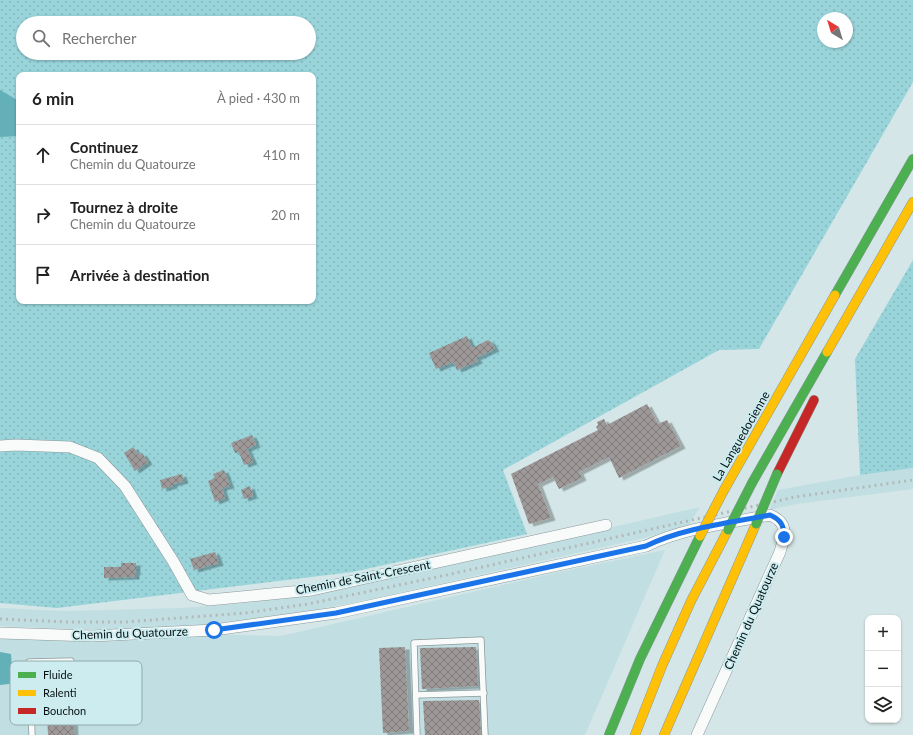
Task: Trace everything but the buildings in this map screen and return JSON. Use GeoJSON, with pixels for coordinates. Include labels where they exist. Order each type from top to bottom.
{"type":"FeatureCollection","features":[{"type":"Feature","properties":{"kind":"highway","name":"La Languedocienne"},"geometry":{"type":"LineString","coordinates":[[609,735],[640,659],[724,490],[913,159]]}},
{"type":"Feature","properties":{"kind":"highway"},"geometry":{"type":"LineString","coordinates":[[635,735],[662,666],[691,601],[752,483],[913,202]]}},
{"type":"Feature","properties":{"kind":"highway"},"geometry":{"type":"LineString","coordinates":[[832,363],[841,328]]}},
{"type":"Feature","properties":{"kind":"highway"},"geometry":{"type":"LineString","coordinates":[[664,735],[777,474],[818,391]]}},
{"type":"Feature","properties":{"kind":"street","name":"Chemin de Saint-Crescent"},"geometry":{"type":"LineString","coordinates":[[0,446],[16,445],[70,447],[98,458],[125,486],[192,595],[209,600],[312,590],[606,526]]}},
{"type":"Feature","properties":{"kind":"street","name":"Chemin du Quatourze"},"geometry":{"type":"LineString","coordinates":[[0,633],[92,636],[206,630],[336,613],[646,546],[661,538],[683,532],[770,515],[779,519],[784,528],[784,537],[780,552],[697,735]]}},
{"type":"Feature","properties":{"kind":"lane"},"geometry":{"type":"LineString","coordinates":[[417,735],[414,643],[482,640],[485,735]]}},
{"type":"Feature","properties":{"kind":"lane"},"geometry":{"type":"LineString","coordinates":[[416,695],[484,693]]}},
{"type":"Feature","properties":{"kind":"lane"},"geometry":{"type":"LineString","coordinates":[[31,725],[32,735]]}},
{"type":"Feature","properties":{"kind":"shaded area"},"geometry":{"type":"Polygon","coordinates":[[[0,0],[913,0],[913,82],[759,349],[719,350],[503,470],[527,534],[352,572],[57,608],[0,603],[0,0]]]}},
{"type":"Feature","properties":{"kind":"shaded area"},"geometry":{"type":"Polygon","coordinates":[[[0,90],[16,99],[16,136],[0,137],[0,90]]]}},
{"type":"Feature","properties":{"kind":"shaded area"},"geometry":{"type":"Polygon","coordinates":[[[913,260],[913,468],[860,475],[855,359],[913,260]]]}},
{"type":"Feature","properties":{"kind":"shaded area"},"geometry":{"type":"Polygon","coordinates":[[[913,468],[913,489],[796,504],[769,510],[778,490],[860,475],[913,468]]]}},
{"type":"Feature","properties":{"kind":"shaded area"},"geometry":{"type":"Polygon","coordinates":[[[700,507],[689,525],[644,538],[371,599],[310,611],[182,627],[127,630],[0,626],[0,608],[65,611],[182,608],[244,603],[305,595],[440,567],[700,507]]]}},
{"type":"Feature","properties":{"kind":"shaded area"},"geometry":{"type":"Polygon","coordinates":[[[665,550],[585,735],[0,735],[0,629],[281,636],[550,574],[665,550]]]}},
{"type":"Feature","properties":{"kind":"shaded area"},"geometry":{"type":"Polygon","coordinates":[[[0,652],[11,654],[12,661],[10,661],[10,683],[0,685],[0,652]]]}},
{"type":"Feature","properties":{"kind":"railway"},"geometry":{"type":"LineString","coordinates":[[0,619],[68,622],[125,622],[245,613],[308,604],[442,576],[795,497],[913,480]]}},
{"type":"Feature","properties":{"kind":"traffic: fast"},"geometry":{"type":"LineString","coordinates":[[835,295],[913,159]]}},
{"type":"Feature","properties":{"kind":"traffic: fast"},"geometry":{"type":"LineString","coordinates":[[752,483],[827,352]]}},
{"type":"Feature","properties":{"kind":"traffic: fast"},"geometry":{"type":"LineString","coordinates":[[756,524],[777,474]]}},
{"type":"Feature","properties":{"kind":"traffic: fast"},"geometry":{"type":"LineString","coordinates":[[728,530],[752,483]]}},
{"type":"Feature","properties":{"kind":"traffic: fast"},"geometry":{"type":"LineString","coordinates":[[609,735],[640,659],[700,536]]}},
{"type":"Feature","properties":{"kind":"traffic: slow"},"geometry":{"type":"LineString","coordinates":[[827,352],[913,202]]}},
{"type":"Feature","properties":{"kind":"traffic: slow"},"geometry":{"type":"LineString","coordinates":[[724,490],[835,295]]}},
{"type":"Feature","properties":{"kind":"traffic: slow"},"geometry":{"type":"LineString","coordinates":[[700,536],[724,490]]}},
{"type":"Feature","properties":{"kind":"traffic: slow"},"geometry":{"type":"LineString","coordinates":[[664,735],[756,524]]}},
{"type":"Feature","properties":{"kind":"traffic: slow"},"geometry":{"type":"LineString","coordinates":[[635,735],[662,666],[691,601],[728,530]]}},
{"type":"Feature","properties":{"kind":"traffic: jam"},"geometry":{"type":"LineString","coordinates":[[777,474],[814,400]]}},
{"type":"Feature","properties":{"kind":"route"},"geometry":{"type":"LineString","coordinates":[[214,630],[336,613],[646,546],[661,538],[683,532],[770,515],[779,519],[784,528],[784,537]]}}]}
